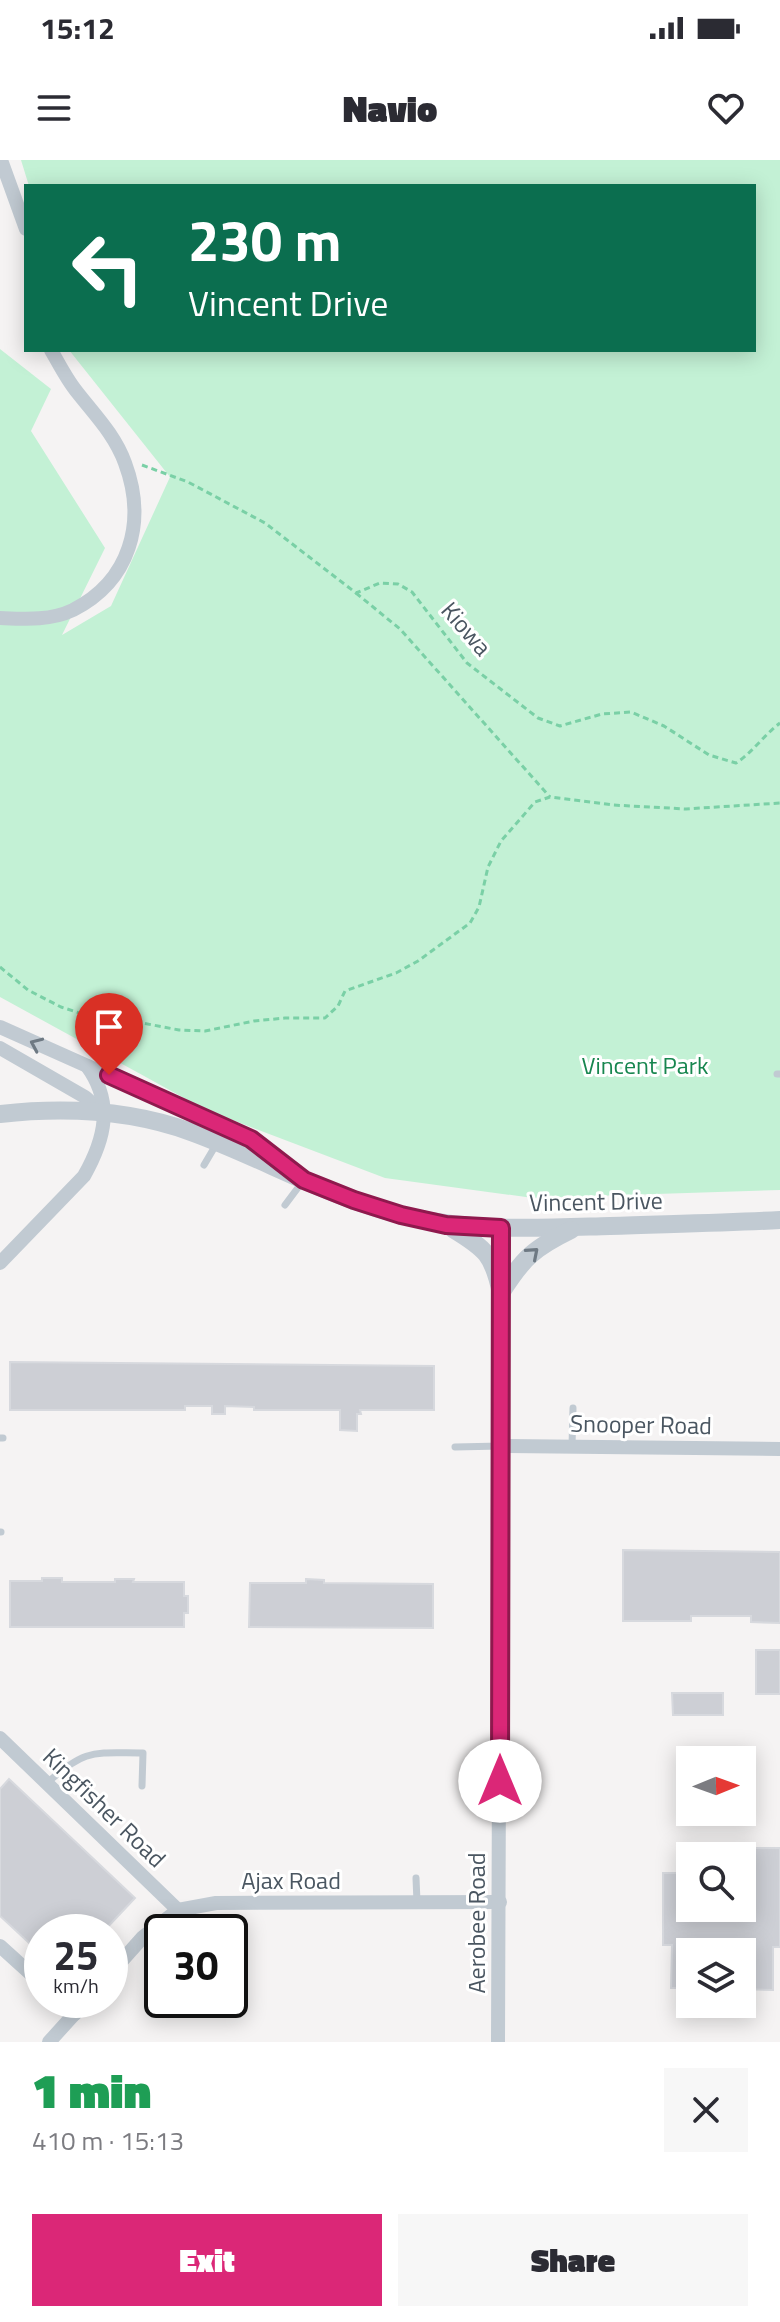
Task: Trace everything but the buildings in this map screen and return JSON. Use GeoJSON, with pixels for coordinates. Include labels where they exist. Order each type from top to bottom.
{"type":"FeatureCollection","features":[{"type":"Feature","properties":{"kind":"street"},"geometry":{"type":"LineString","coordinates":[[1,160],[24,223]]}},
{"type":"Feature","properties":{"kind":"street"},"geometry":{"type":"LineString","coordinates":[[0,618],[36,619],[72,610],[103,589],[130,551],[134,525],[133,498],[126,464],[108,429],[75,390],[52,352]]}},
{"type":"Feature","properties":{"kind":"street"},"geometry":{"type":"LineString","coordinates":[[0,1027],[251,1139],[304,1180]]}},
{"type":"Feature","properties":{"kind":"street"},"geometry":{"type":"LineString","coordinates":[[0,1048],[85,1097],[104,1113]]}},
{"type":"Feature","properties":{"kind":"street"},"geometry":{"type":"LineString","coordinates":[[0,1263],[84,1176],[103,1137],[101,1093],[87,1066]]}},
{"type":"Feature","properties":{"kind":"street","name":"Vincent Drive"},"geometry":{"type":"LineString","coordinates":[[0,1114],[61,1110],[159,1122],[401,1215],[446,1225],[577,1227],[780,1220]]}},
{"type":"Feature","properties":{"kind":"street"},"geometry":{"type":"LineString","coordinates":[[446,1225],[482,1246],[497,1272],[501,1293]]}},
{"type":"Feature","properties":{"kind":"street"},"geometry":{"type":"LineString","coordinates":[[501,1293],[533,1250],[577,1227]]}},
{"type":"Feature","properties":{"kind":"street","name":"Aerobee Road"},"geometry":{"type":"LineString","coordinates":[[498,2042],[501,1228]]}},
{"type":"Feature","properties":{"kind":"street","name":"Snooper Road"},"geometry":{"type":"LineString","coordinates":[[501,1446],[780,1449]]}},
{"type":"Feature","properties":{"kind":"street","name":"Kingfisher Road"},"geometry":{"type":"LineString","coordinates":[[0,1738],[178,1910]]}},
{"type":"Feature","properties":{"kind":"street","name":"Ajax Road"},"geometry":{"type":"LineString","coordinates":[[128,1954],[143,1937],[178,1910],[216,1903],[500,1902]]}},
{"type":"Feature","properties":{"kind":"street"},"geometry":{"type":"LineString","coordinates":[[0,1946],[24,1968]]}},
{"type":"Feature","properties":{"kind":"street"},"geometry":{"type":"LineString","coordinates":[[49,2042],[71,2018]]}},
{"type":"Feature","properties":{"kind":"lane"},"geometry":{"type":"LineString","coordinates":[[204,1165],[217,1143]]}},
{"type":"Feature","properties":{"kind":"lane"},"geometry":{"type":"LineString","coordinates":[[285,1205],[304,1180]]}},
{"type":"Feature","properties":{"kind":"lane"},"geometry":{"type":"LineString","coordinates":[[572,1447],[573,1408]]}},
{"type":"Feature","properties":{"kind":"lane"},"geometry":{"type":"LineString","coordinates":[[455,1447],[501,1446]]}},
{"type":"Feature","properties":{"kind":"lane"},"geometry":{"type":"LineString","coordinates":[[47,1783],[79,1757],[96,1753],[143,1753],[142,1786]]}},
{"type":"Feature","properties":{"kind":"lane"},"geometry":{"type":"LineString","coordinates":[[416,1878],[417,1902]]}},
{"type":"Feature","properties":{"kind":"path"},"geometry":{"type":"LineString","coordinates":[[126,464],[142,465],[232,503],[265,523],[356,593],[400,629],[550,797]]}},
{"type":"Feature","properties":{"kind":"path","name":"Kiowa"},"geometry":{"type":"LineString","coordinates":[[356,593],[380,583],[398,584],[412,592],[467,663],[538,718],[560,726],[602,714],[631,712],[664,726],[709,755],[736,763],[780,723]]}},
{"type":"Feature","properties":{"kind":"path"},"geometry":{"type":"LineString","coordinates":[[0,967],[28,990],[61,1007],[98,1019],[111,1017],[179,1030],[205,1031],[254,1021],[325,1018],[338,1006],[345,991],[407,967],[470,923],[479,907],[488,867],[501,841],[535,802],[550,797],[613,805],[686,809],[780,803]]}},
{"type":"Feature","properties":{"kind":"green space","name":"Vincent Park"},"geometry":{"type":"Polygon","coordinates":[[[21,160],[780,160],[780,1190],[533,1198],[385,1178],[206,1110],[0,997],[0,349],[51,389],[31,431],[105,548],[62,635],[111,606],[170,477],[71,352],[756,352],[756,184],[28,184],[21,160]]]}},
{"type":"Feature","properties":{"kind":"route"},"geometry":{"type":"LineString","coordinates":[[109,1075],[251,1139],[304,1180],[354,1200],[446,1225],[501,1228],[500,1781]]}}]}
